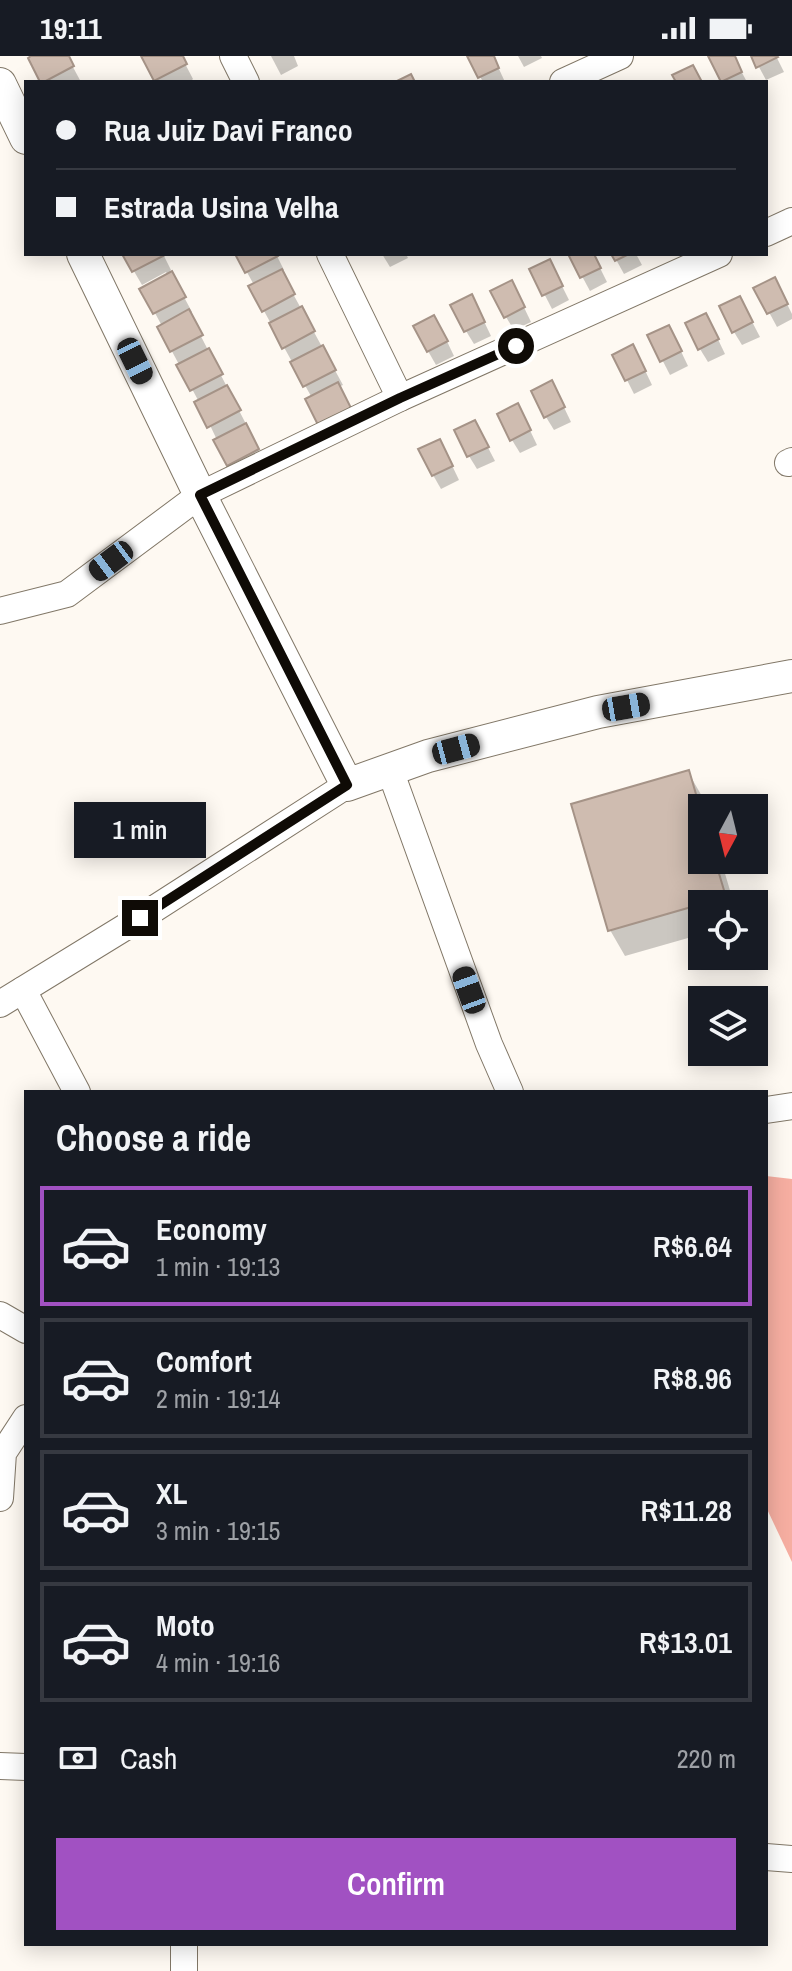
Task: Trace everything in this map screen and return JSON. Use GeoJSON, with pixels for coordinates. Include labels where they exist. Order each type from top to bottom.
{"type":"FeatureCollection","features":[{"type":"Feature","properties":{"kind":"street"},"geometry":{"type":"LineString","coordinates":[[233,56],[245,80]]}},
{"type":"Feature","properties":{"kind":"street"},"geometry":{"type":"LineString","coordinates":[[567,80],[620,56]]}},
{"type":"Feature","properties":{"kind":"street"},"geometry":{"type":"LineString","coordinates":[[0,84],[24,134]]}},
{"type":"Feature","properties":{"kind":"street"},"geometry":{"type":"LineString","coordinates":[[768,232],[792,221]]}},
{"type":"Feature","properties":{"kind":"street"},"geometry":{"type":"LineString","coordinates":[[84,256],[200,495],[347,785]]}},
{"type":"Feature","properties":{"kind":"street"},"geometry":{"type":"LineString","coordinates":[[331,256],[400,398]]}},
{"type":"Feature","properties":{"kind":"street"},"geometry":{"type":"LineString","coordinates":[[0,611],[67,594],[200,495],[400,398],[715,256]]}},
{"type":"Feature","properties":{"kind":"street"},"geometry":{"type":"LineString","coordinates":[[0,1004],[347,785],[428,756],[598,712],[792,676]]}},
{"type":"Feature","properties":{"kind":"street"},"geometry":{"type":"LineString","coordinates":[[390,770],[489,1044],[509,1090]]}},
{"type":"Feature","properties":{"kind":"street"},"geometry":{"type":"LineString","coordinates":[[23,990],[76,1090]]}},
{"type":"Feature","properties":{"kind":"street"},"geometry":{"type":"LineString","coordinates":[[768,1110],[792,1106]]}},
{"type":"Feature","properties":{"kind":"street"},"geometry":{"type":"LineString","coordinates":[[0,1315],[24,1329]]}},
{"type":"Feature","properties":{"kind":"street"},"geometry":{"type":"LineString","coordinates":[[0,1498],[3,1453],[24,1421]]}},
{"type":"Feature","properties":{"kind":"street"},"geometry":{"type":"LineString","coordinates":[[0,1766],[24,1767]]}},
{"type":"Feature","properties":{"kind":"street"},"geometry":{"type":"LineString","coordinates":[[768,1857],[792,1859]]}},
{"type":"Feature","properties":{"kind":"street"},"geometry":{"type":"LineString","coordinates":[[184,1946],[184,1971]]}},
{"type":"Feature","properties":{"kind":"shaded area"},"geometry":{"type":"Polygon","coordinates":[[[768,1176],[792,1179],[792,1562],[768,1511],[768,1176]]]}},
{"type":"Feature","properties":{"kind":"building"},"geometry":{"type":"Polygon","coordinates":[[[69,56],[74,66],[48,80],[39,80],[28,58],[69,56]]]}},
{"type":"Feature","properties":{"kind":"building"},"geometry":{"type":"Polygon","coordinates":[[[141,56],[183,56],[187,64],[153,80],[141,56]]]}},
{"type":"Feature","properties":{"kind":"building"},"geometry":{"type":"Polygon","coordinates":[[[467,56],[494,56],[499,68],[478,78],[467,56]]]}},
{"type":"Feature","properties":{"kind":"building"},"geometry":{"type":"Polygon","coordinates":[[[708,56],[735,56],[742,72],[720,80],[708,56]]]}},
{"type":"Feature","properties":{"kind":"building"},"geometry":{"type":"Polygon","coordinates":[[[751,56],[777,56],[778,57],[756,68],[751,56]]]}},
{"type":"Feature","properties":{"kind":"building"},"geometry":{"type":"Polygon","coordinates":[[[693,65],[701,80],[675,80],[672,75],[693,65]]]}},
{"type":"Feature","properties":{"kind":"building"},"geometry":{"type":"Polygon","coordinates":[[[411,74],[414,80],[399,80],[411,74]]]}},
{"type":"Feature","properties":{"kind":"building"},"geometry":{"type":"Polygon","coordinates":[[[123,256],[163,256],[132,272],[123,256]]]}},
{"type":"Feature","properties":{"kind":"building"},"geometry":{"type":"Polygon","coordinates":[[[236,256],[278,256],[245,273],[236,256]]]}},
{"type":"Feature","properties":{"kind":"building"},"geometry":{"type":"Polygon","coordinates":[[[569,256],[595,256],[601,268],[580,278],[569,256]]]}},
{"type":"Feature","properties":{"kind":"building"},"geometry":{"type":"Polygon","coordinates":[[[550,259],[563,286],[542,296],[529,269],[550,259]]]}},
{"type":"Feature","properties":{"kind":"building"},"geometry":{"type":"Polygon","coordinates":[[[282,269],[295,294],[262,312],[248,286],[282,269]]]}},
{"type":"Feature","properties":{"kind":"building"},"geometry":{"type":"Polygon","coordinates":[[[172,271],[186,297],[153,314],[139,289],[172,271]]]}},
{"type":"Feature","properties":{"kind":"building"},"geometry":{"type":"Polygon","coordinates":[[[775,277],[788,304],[767,314],[753,288],[775,277]]]}},
{"type":"Feature","properties":{"kind":"building"},"geometry":{"type":"Polygon","coordinates":[[[512,280],[525,307],[504,318],[490,291],[512,280]]]}},
{"type":"Feature","properties":{"kind":"building"},"geometry":{"type":"Polygon","coordinates":[[[472,294],[485,322],[464,332],[450,305],[472,294]]]}},
{"type":"Feature","properties":{"kind":"building"},"geometry":{"type":"Polygon","coordinates":[[[740,296],[753,322],[732,333],[719,306],[740,296]]]}},
{"type":"Feature","properties":{"kind":"building"},"geometry":{"type":"Polygon","coordinates":[[[302,306],[315,331],[282,349],[269,323],[302,306]]]}},
{"type":"Feature","properties":{"kind":"building"},"geometry":{"type":"Polygon","coordinates":[[[189,309],[203,335],[170,352],[157,327],[189,309]]]}},
{"type":"Feature","properties":{"kind":"building"},"geometry":{"type":"Polygon","coordinates":[[[706,313],[719,339],[698,350],[685,323],[706,313]]]}},
{"type":"Feature","properties":{"kind":"building"},"geometry":{"type":"Polygon","coordinates":[[[434,315],[448,341],[427,352],[413,326],[434,315]]]}},
{"type":"Feature","properties":{"kind":"building"},"geometry":{"type":"Polygon","coordinates":[[[669,325],[682,351],[660,362],[647,335],[669,325]]]}},
{"type":"Feature","properties":{"kind":"building"},"geometry":{"type":"Polygon","coordinates":[[[633,344],[646,371],[625,381],[612,355],[633,344]]]}},
{"type":"Feature","properties":{"kind":"building"},"geometry":{"type":"Polygon","coordinates":[[[323,345],[336,370],[303,387],[290,362],[323,345]]]}},
{"type":"Feature","properties":{"kind":"building"},"geometry":{"type":"Polygon","coordinates":[[[209,348],[223,374],[190,391],[176,365],[209,348]]]}},
{"type":"Feature","properties":{"kind":"building"},"geometry":{"type":"Polygon","coordinates":[[[552,380],[565,407],[544,418],[531,391],[552,380]]]}},
{"type":"Feature","properties":{"kind":"building"},"geometry":{"type":"Polygon","coordinates":[[[338,382],[351,408],[318,425],[305,399],[338,382]]]}},
{"type":"Feature","properties":{"kind":"building"},"geometry":{"type":"Polygon","coordinates":[[[227,385],[241,410],[207,428],[194,402],[227,385]]]}},
{"type":"Feature","properties":{"kind":"building"},"geometry":{"type":"Polygon","coordinates":[[[518,403],[531,430],[510,441],[497,414],[518,403]]]}},
{"type":"Feature","properties":{"kind":"building"},"geometry":{"type":"Polygon","coordinates":[[[475,420],[489,447],[467,457],[454,430],[475,420]]]}},
{"type":"Feature","properties":{"kind":"building"},"geometry":{"type":"Polygon","coordinates":[[[246,423],[259,449],[227,466],[213,440],[246,423]]]}},
{"type":"Feature","properties":{"kind":"building"},"geometry":{"type":"Polygon","coordinates":[[[440,439],[453,466],[432,476],[418,449],[440,439]]]}},
{"type":"Feature","properties":{"kind":"building"},"geometry":{"type":"Polygon","coordinates":[[[689,770],[696,794],[688,794],[688,874],[719,874],[724,890],[688,890],[688,908],[608,931],[571,804],[689,770]]]}},
{"type":"Feature","properties":{"kind":"route"},"geometry":{"type":"LineString","coordinates":[[140,918],[347,785],[200,495],[400,398],[516,346]]}}]}
